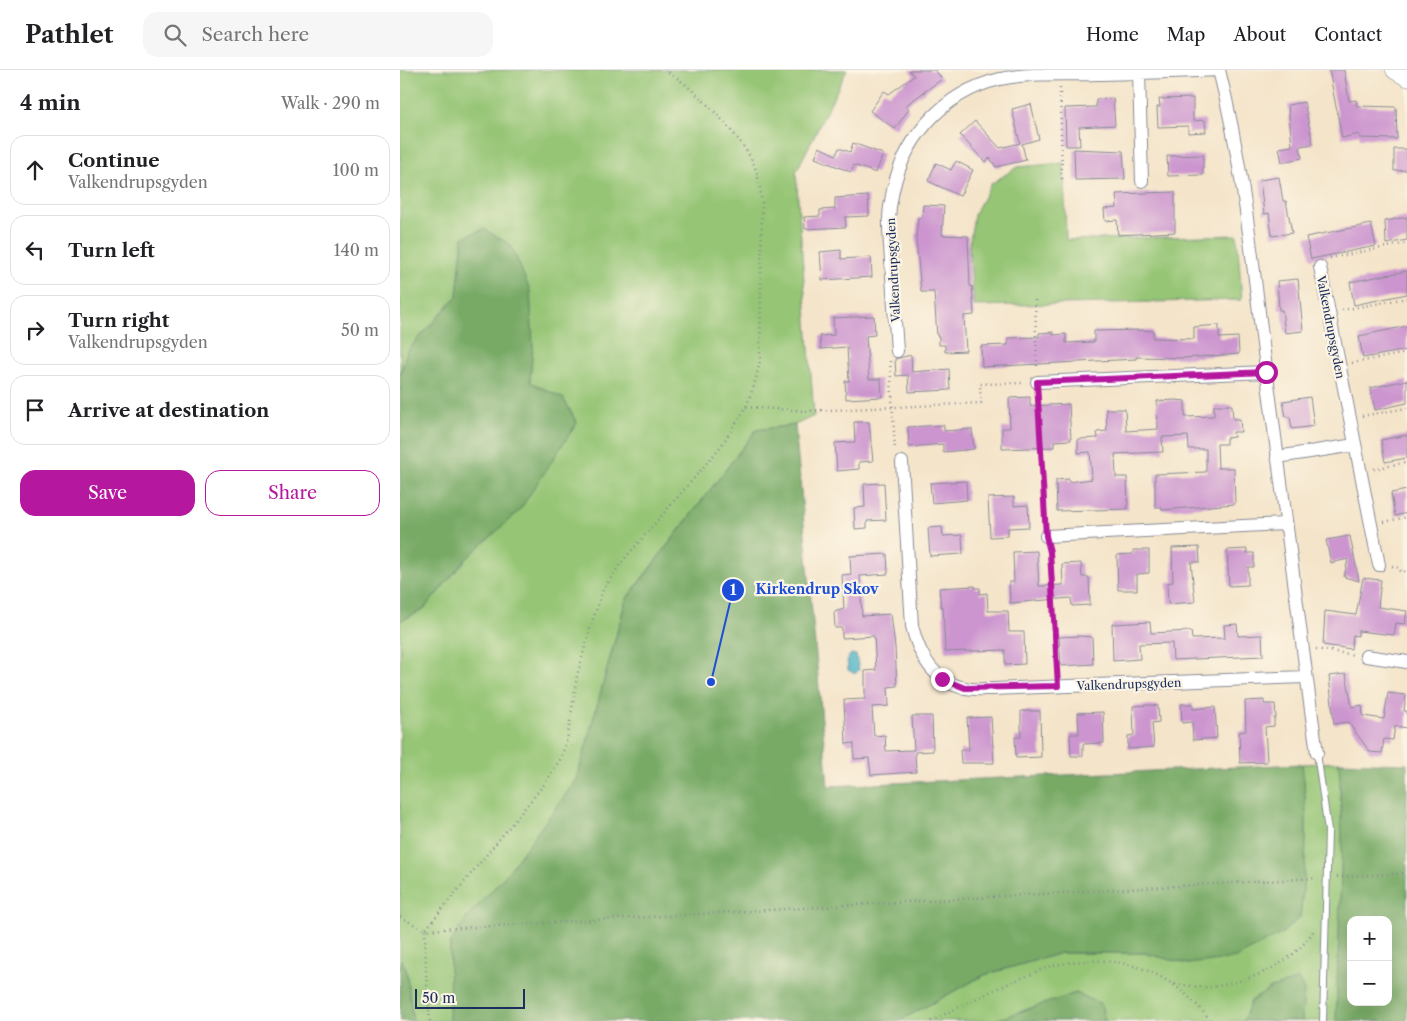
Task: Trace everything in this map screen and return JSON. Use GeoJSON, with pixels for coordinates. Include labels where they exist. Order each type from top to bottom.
{"type":"FeatureCollection","features":[{"type":"Feature","properties":{"kind":"main road"},"geometry":{"type":"LineString","coordinates":[[1395,70],[1407,77]]}},
{"type":"Feature","properties":{"kind":"street","name":"Valkendrupsgyden"},"geometry":{"type":"LineString","coordinates":[[896,351],[890,218],[894,183],[905,152],[922,128],[938,111],[956,98],[977,87],[1000,79],[1060,75],[1219,70],[1231,117],[1242,176],[1285,524],[1317,753]]}},
{"type":"Feature","properties":{"kind":"street"},"geometry":{"type":"LineString","coordinates":[[1139,73],[1142,181]]}},
{"type":"Feature","properties":{"kind":"street","name":"Valkendrupsgyden"},"geometry":{"type":"LineString","coordinates":[[1320,267],[1379,565]]}},
{"type":"Feature","properties":{"kind":"street"},"geometry":{"type":"LineString","coordinates":[[1037,382],[1266,372]]}},
{"type":"Feature","properties":{"kind":"street"},"geometry":{"type":"LineString","coordinates":[[1277,457],[1355,445]]}},
{"type":"Feature","properties":{"kind":"street","name":"Valkendrupsgyden"},"geometry":{"type":"LineString","coordinates":[[902,462],[912,626],[917,646],[926,664],[942,679],[965,688],[1306,677]]}},
{"type":"Feature","properties":{"kind":"street"},"geometry":{"type":"LineString","coordinates":[[1046,536],[1285,524]]}},
{"type":"Feature","properties":{"kind":"street"},"geometry":{"type":"LineString","coordinates":[[1366,656],[1407,662]]}},
{"type":"Feature","properties":{"kind":"lane","name":"Valkendrupsgyden"},"geometry":{"type":"LineString","coordinates":[[1317,753],[1328,831],[1323,1021]]}},
{"type":"Feature","properties":{"kind":"path"},"geometry":{"type":"LineString","coordinates":[[430,1021],[425,930],[546,782],[560,758],[568,735],[577,676],[590,624],[603,590],[621,563],[719,449],[746,407],[754,386],[760,361],[762,203],[759,178],[749,155],[732,133],[697,94],[664,70]]}},
{"type":"Feature","properties":{"kind":"path"},"geometry":{"type":"LineString","coordinates":[[1060,75],[1062,179]]}},
{"type":"Feature","properties":{"kind":"path"},"geometry":{"type":"LineString","coordinates":[[1320,267],[1323,260],[1407,243]]}},
{"type":"Feature","properties":{"kind":"path"},"geometry":{"type":"LineString","coordinates":[[1328,312],[1407,298]]}},
{"type":"Feature","properties":{"kind":"path"},"geometry":{"type":"LineString","coordinates":[[1035,300],[1037,382],[1046,536],[1050,552],[1058,686]]}},
{"type":"Feature","properties":{"kind":"path"},"geometry":{"type":"LineString","coordinates":[[896,351],[890,355],[892,407],[895,454],[902,462]]}},
{"type":"Feature","properties":{"kind":"path"},"geometry":{"type":"LineString","coordinates":[[1339,366],[1407,352]]}},
{"type":"Feature","properties":{"kind":"path"},"geometry":{"type":"LineString","coordinates":[[746,407],[807,411],[981,403],[980,384],[1037,382]]}},
{"type":"Feature","properties":{"kind":"path"},"geometry":{"type":"LineString","coordinates":[[1350,418],[1407,408]]}},
{"type":"Feature","properties":{"kind":"path"},"geometry":{"type":"LineString","coordinates":[[1360,471],[1407,462]]}},
{"type":"Feature","properties":{"kind":"path"},"geometry":{"type":"LineString","coordinates":[[1371,524],[1407,517]]}},
{"type":"Feature","properties":{"kind":"path"},"geometry":{"type":"LineString","coordinates":[[1302,647],[1366,656]]}},
{"type":"Feature","properties":{"kind":"path"},"geometry":{"type":"LineString","coordinates":[[400,917],[425,930],[1407,873]]}},
{"type":"Feature","properties":{"kind":"path"},"geometry":{"type":"LineString","coordinates":[[1174,984],[1210,987],[1272,969],[1296,954],[1309,939],[1326,909]]}},
{"type":"Feature","properties":{"kind":"path"},"geometry":{"type":"LineString","coordinates":[[931,1021],[1000,987],[1051,966],[1094,961],[1133,964],[1174,984],[1211,1021]]}},
{"type":"Feature","properties":{"kind":"green space"},"geometry":{"type":"Polygon","coordinates":[[[400,70],[847,70],[796,172],[814,416],[795,425],[756,430],[626,599],[577,779],[506,875],[468,916],[450,943],[449,1021],[413,1021],[406,968],[400,959],[400,621],[423,610],[554,456],[577,423],[563,398],[530,382],[533,344],[463,237],[457,296],[407,351],[400,376],[400,70]]]}},
{"type":"Feature","properties":{"kind":"green space"},"geometry":{"type":"Polygon","coordinates":[[[1064,163],[1066,240],[1237,235],[1242,300],[974,306],[969,247],[974,215],[991,184],[1017,167],[1064,163]]]}},
{"type":"Feature","properties":{"kind":"green space"},"geometry":{"type":"Polygon","coordinates":[[[484,229],[511,245],[530,290],[533,344],[530,382],[563,398],[577,423],[519,511],[465,560],[423,610],[400,621],[400,376],[407,351],[457,296],[463,237],[484,229]]]}},
{"type":"Feature","properties":{"kind":"green space"},"geometry":{"type":"Polygon","coordinates":[[[795,425],[828,786],[1302,764],[1306,840],[1300,917],[1281,934],[1236,958],[1188,964],[1144,953],[1061,953],[984,975],[899,1021],[449,1021],[450,943],[468,916],[506,875],[577,779],[626,600],[756,430],[795,425]]]}},
{"type":"Feature","properties":{"kind":"green space"},"geometry":{"type":"Polygon","coordinates":[[[1339,762],[1342,841],[1336,1021],[1105,1021],[1101,1004],[1076,993],[993,1021],[899,1021],[984,975],[1061,953],[1144,953],[1188,964],[1281,934],[1300,917],[1306,840],[1302,764],[1339,762]]]}},
{"type":"Feature","properties":{"kind":"green space"},"geometry":{"type":"Polygon","coordinates":[[[1339,762],[1407,764],[1407,1021],[1336,1021],[1342,841],[1339,762]]]}},
{"type":"Feature","properties":{"kind":"green space"},"geometry":{"type":"Polygon","coordinates":[[[400,959],[406,968],[413,1021],[400,1021],[400,959]]]}},
{"type":"Feature","properties":{"kind":"green space"},"geometry":{"type":"Polygon","coordinates":[[[1298,979],[1304,990],[1302,1021],[1243,1021],[1251,1001],[1271,988],[1298,979]]]}},
{"type":"Feature","properties":{"kind":"green space"},"geometry":{"type":"Polygon","coordinates":[[[1076,993],[1101,1004],[1105,1021],[993,1021],[1076,993]]]}},
{"type":"Feature","properties":{"kind":"water"},"geometry":{"type":"Polygon","coordinates":[[[851,654],[856,655],[859,670],[855,674],[848,670],[847,659],[851,654]]]}},
{"type":"Feature","properties":{"kind":"building"},"geometry":{"type":"Polygon","coordinates":[[[909,70],[935,70],[942,79],[905,106],[909,109],[895,129],[870,111],[884,91],[889,94],[914,76],[909,70]]]}},
{"type":"Feature","properties":{"kind":"building"},"geometry":{"type":"Polygon","coordinates":[[[1329,70],[1344,70],[1349,101],[1356,100],[1357,106],[1396,107],[1397,139],[1360,138],[1359,134],[1342,138],[1329,70]]]}},
{"type":"Feature","properties":{"kind":"building"},"geometry":{"type":"Polygon","coordinates":[[[1113,98],[1115,125],[1079,127],[1080,146],[1066,146],[1065,108],[1096,107],[1096,99],[1113,98]]]}},
{"type":"Feature","properties":{"kind":"building"},"geometry":{"type":"Polygon","coordinates":[[[1193,98],[1193,121],[1205,120],[1206,132],[1188,133],[1188,126],[1158,127],[1157,107],[1160,107],[1159,99],[1193,98]]]}},
{"type":"Feature","properties":{"kind":"building"},"geometry":{"type":"Polygon","coordinates":[[[1304,102],[1313,144],[1300,146],[1302,158],[1282,162],[1279,148],[1292,146],[1288,105],[1304,102]]]}},
{"type":"Feature","properties":{"kind":"building"},"geometry":{"type":"Polygon","coordinates":[[[1031,104],[1039,139],[1022,144],[1026,160],[996,167],[990,158],[985,162],[960,135],[975,121],[1000,148],[1020,143],[1012,109],[1031,104]]]}},
{"type":"Feature","properties":{"kind":"building"},"geometry":{"type":"Polygon","coordinates":[[[853,143],[883,154],[876,173],[854,165],[851,172],[815,158],[819,147],[836,155],[839,148],[850,152],[853,143]]]}},
{"type":"Feature","properties":{"kind":"building"},"geometry":{"type":"Polygon","coordinates":[[[1074,149],[1123,151],[1125,179],[1075,180],[1074,149]]]}},
{"type":"Feature","properties":{"kind":"building"},"geometry":{"type":"Polygon","coordinates":[[[1394,149],[1407,149],[1407,170],[1394,171],[1394,149]]]}},
{"type":"Feature","properties":{"kind":"building"},"geometry":{"type":"Polygon","coordinates":[[[1203,155],[1203,175],[1168,176],[1167,156],[1203,155]]]}},
{"type":"Feature","properties":{"kind":"building"},"geometry":{"type":"Polygon","coordinates":[[[956,161],[973,170],[960,196],[928,181],[936,163],[951,170],[956,161]]]}},
{"type":"Feature","properties":{"kind":"building"},"geometry":{"type":"Polygon","coordinates":[[[1279,177],[1283,201],[1286,201],[1292,233],[1272,236],[1269,213],[1264,214],[1260,180],[1279,177]]]}},
{"type":"Feature","properties":{"kind":"building"},"geometry":{"type":"Polygon","coordinates":[[[1175,192],[1175,232],[1118,235],[1117,220],[1105,221],[1104,209],[1117,208],[1116,194],[1175,192]]]}},
{"type":"Feature","properties":{"kind":"building"},"geometry":{"type":"Polygon","coordinates":[[[868,196],[869,216],[845,217],[846,227],[805,229],[804,217],[820,216],[820,210],[835,209],[835,198],[868,196]]]}},
{"type":"Feature","properties":{"kind":"building"},"geometry":{"type":"Polygon","coordinates":[[[923,205],[944,206],[942,235],[968,236],[970,286],[972,286],[974,315],[964,316],[966,351],[945,352],[945,345],[939,345],[934,292],[921,292],[916,238],[918,218],[922,218],[923,205]]]}},
{"type":"Feature","properties":{"kind":"building"},"geometry":{"type":"Polygon","coordinates":[[[1407,217],[1407,240],[1386,244],[1385,221],[1407,217]]]}},
{"type":"Feature","properties":{"kind":"building"},"geometry":{"type":"Polygon","coordinates":[[[1371,224],[1376,246],[1311,259],[1306,237],[1371,224]]]}},
{"type":"Feature","properties":{"kind":"building"},"geometry":{"type":"Polygon","coordinates":[[[841,250],[841,259],[871,257],[872,277],[822,280],[820,252],[841,250]]]}},
{"type":"Feature","properties":{"kind":"building"},"geometry":{"type":"Polygon","coordinates":[[[1407,271],[1407,294],[1354,305],[1350,282],[1407,271]]]}},
{"type":"Feature","properties":{"kind":"building"},"geometry":{"type":"Polygon","coordinates":[[[1298,279],[1303,331],[1285,333],[1282,310],[1279,310],[1277,281],[1298,279]]]}},
{"type":"Feature","properties":{"kind":"building"},"geometry":{"type":"Polygon","coordinates":[[[874,316],[875,335],[866,336],[869,379],[881,379],[882,397],[846,399],[845,381],[849,381],[847,347],[821,349],[820,336],[834,335],[833,318],[874,316]]]}},
{"type":"Feature","properties":{"kind":"building"},"geometry":{"type":"Polygon","coordinates":[[[1219,325],[1219,338],[1238,337],[1239,354],[1184,358],[1136,357],[1136,359],[982,367],[981,346],[1008,345],[1008,338],[1039,337],[1039,333],[1053,332],[1053,335],[1066,334],[1066,343],[1094,342],[1094,331],[1142,330],[1153,331],[1153,338],[1194,339],[1194,327],[1219,325]]]}},
{"type":"Feature","properties":{"kind":"building"},"geometry":{"type":"Polygon","coordinates":[[[1407,326],[1407,350],[1363,358],[1359,336],[1407,326]]]}},
{"type":"Feature","properties":{"kind":"building"},"geometry":{"type":"Polygon","coordinates":[[[911,355],[912,372],[949,369],[950,390],[909,392],[908,375],[896,376],[895,359],[911,355]]]}},
{"type":"Feature","properties":{"kind":"building"},"geometry":{"type":"Polygon","coordinates":[[[1407,380],[1407,403],[1375,410],[1370,388],[1407,380]]]}},
{"type":"Feature","properties":{"kind":"building"},"geometry":{"type":"Polygon","coordinates":[[[1030,397],[1030,406],[1069,404],[1071,440],[1054,441],[1054,447],[1002,449],[1002,428],[1010,428],[1009,398],[1030,397]]]}},
{"type":"Feature","properties":{"kind":"building"},"geometry":{"type":"Polygon","coordinates":[[[1310,397],[1314,426],[1292,429],[1290,417],[1286,417],[1283,401],[1310,397]]]}},
{"type":"Feature","properties":{"kind":"building"},"geometry":{"type":"Polygon","coordinates":[[[1157,401],[1185,401],[1185,417],[1214,416],[1214,405],[1232,405],[1233,419],[1240,419],[1241,432],[1233,432],[1234,437],[1226,438],[1226,444],[1217,444],[1218,468],[1234,468],[1235,504],[1162,510],[1162,507],[1155,507],[1155,474],[1206,472],[1206,449],[1189,449],[1188,436],[1162,437],[1163,452],[1115,454],[1116,477],[1127,477],[1128,509],[1057,511],[1056,480],[1069,479],[1069,482],[1092,479],[1090,452],[1078,453],[1078,439],[1098,438],[1097,432],[1107,431],[1106,409],[1125,409],[1126,431],[1158,429],[1157,401]]]}},
{"type":"Feature","properties":{"kind":"building"},"geometry":{"type":"Polygon","coordinates":[[[854,422],[869,422],[873,461],[859,462],[859,469],[837,471],[835,443],[855,442],[854,422]]]}},
{"type":"Feature","properties":{"kind":"building"},"geometry":{"type":"Polygon","coordinates":[[[944,425],[944,431],[972,429],[974,449],[943,452],[943,444],[909,447],[908,427],[944,425]]]}},
{"type":"Feature","properties":{"kind":"building"},"geometry":{"type":"Polygon","coordinates":[[[1407,435],[1407,458],[1385,462],[1381,440],[1407,435]]]}},
{"type":"Feature","properties":{"kind":"building"},"geometry":{"type":"Polygon","coordinates":[[[966,481],[967,500],[932,503],[930,483],[966,481]]]}},
{"type":"Feature","properties":{"kind":"building"},"geometry":{"type":"Polygon","coordinates":[[[884,483],[886,520],[867,521],[867,528],[855,529],[854,508],[865,507],[864,484],[884,483]]]}},
{"type":"Feature","properties":{"kind":"building"},"geometry":{"type":"Polygon","coordinates":[[[1407,490],[1407,513],[1395,516],[1391,493],[1407,490]]]}},
{"type":"Feature","properties":{"kind":"building"},"geometry":{"type":"Polygon","coordinates":[[[1014,497],[1014,506],[1028,505],[1029,527],[1008,528],[1008,536],[990,537],[988,498],[1014,497]]]}},
{"type":"Feature","properties":{"kind":"building"},"geometry":{"type":"Polygon","coordinates":[[[942,527],[943,536],[962,535],[963,554],[930,556],[928,528],[942,527]]]}},
{"type":"Feature","properties":{"kind":"building"},"geometry":{"type":"Polygon","coordinates":[[[1350,536],[1359,581],[1344,577],[1348,559],[1331,563],[1326,540],[1350,536]]]}},
{"type":"Feature","properties":{"kind":"building"},"geometry":{"type":"Polygon","coordinates":[[[1199,547],[1200,562],[1191,562],[1195,602],[1168,604],[1167,583],[1173,582],[1172,548],[1199,547]]]}},
{"type":"Feature","properties":{"kind":"building"},"geometry":{"type":"Polygon","coordinates":[[[1247,549],[1247,553],[1254,553],[1254,567],[1248,567],[1248,585],[1229,586],[1227,550],[1247,549]]]}},
{"type":"Feature","properties":{"kind":"building"},"geometry":{"type":"Polygon","coordinates":[[[1133,550],[1149,550],[1149,573],[1137,574],[1137,590],[1118,590],[1117,555],[1133,554],[1133,550]]]}},
{"type":"Feature","properties":{"kind":"building"},"geometry":{"type":"Polygon","coordinates":[[[1037,551],[1039,586],[1063,585],[1062,564],[1081,563],[1082,577],[1089,577],[1090,605],[1072,606],[1071,598],[1010,603],[1009,582],[1014,582],[1013,552],[1037,551]]]}},
{"type":"Feature","properties":{"kind":"building"},"geometry":{"type":"Polygon","coordinates":[[[887,554],[888,574],[860,576],[862,616],[891,614],[895,647],[897,686],[888,687],[889,706],[872,707],[874,736],[885,735],[886,751],[914,750],[912,716],[932,716],[933,751],[915,752],[916,772],[871,775],[869,758],[854,759],[854,743],[846,744],[844,700],[865,699],[865,671],[876,670],[874,636],[842,638],[842,628],[835,628],[834,612],[844,609],[842,575],[851,574],[850,556],[887,554]]]}},
{"type":"Feature","properties":{"kind":"building"},"geometry":{"type":"Polygon","coordinates":[[[1363,578],[1381,580],[1378,607],[1407,611],[1405,624],[1396,623],[1394,635],[1358,631],[1358,636],[1353,635],[1351,649],[1323,645],[1325,611],[1356,615],[1363,578]]]}},
{"type":"Feature","properties":{"kind":"building"},"geometry":{"type":"Polygon","coordinates":[[[975,586],[975,588],[980,588],[980,594],[987,593],[988,611],[1008,611],[1009,632],[1024,632],[1025,664],[1005,665],[1005,650],[945,652],[943,607],[941,607],[939,588],[975,586]]]}},
{"type":"Feature","properties":{"kind":"building"},"geometry":{"type":"Polygon","coordinates":[[[1150,622],[1151,633],[1191,631],[1192,639],[1225,638],[1224,625],[1237,624],[1238,636],[1262,635],[1263,656],[1173,660],[1172,643],[1139,644],[1140,659],[1113,661],[1112,624],[1150,622]]]}},
{"type":"Feature","properties":{"kind":"building"},"geometry":{"type":"Polygon","coordinates":[[[1059,637],[1092,637],[1093,664],[1061,666],[1059,637]]]}},
{"type":"Feature","properties":{"kind":"building"},"geometry":{"type":"Polygon","coordinates":[[[1346,674],[1352,707],[1362,705],[1363,716],[1384,719],[1388,693],[1406,695],[1404,711],[1407,711],[1407,728],[1395,726],[1393,740],[1384,739],[1382,753],[1370,752],[1348,722],[1334,724],[1329,676],[1346,674]]]}},
{"type":"Feature","properties":{"kind":"building"},"geometry":{"type":"Polygon","coordinates":[[[1264,700],[1264,704],[1275,704],[1276,718],[1274,718],[1274,726],[1265,727],[1267,762],[1240,763],[1239,732],[1246,731],[1245,701],[1264,700]]]}},
{"type":"Feature","properties":{"kind":"building"},"geometry":{"type":"Polygon","coordinates":[[[1181,704],[1193,704],[1193,709],[1215,707],[1217,738],[1193,740],[1192,722],[1182,723],[1181,704]]]}},
{"type":"Feature","properties":{"kind":"building"},"geometry":{"type":"Polygon","coordinates":[[[1133,706],[1158,706],[1159,722],[1152,723],[1154,747],[1128,749],[1128,736],[1134,735],[1133,706]]]}},
{"type":"Feature","properties":{"kind":"building"},"geometry":{"type":"Polygon","coordinates":[[[1021,711],[1040,711],[1041,757],[1016,758],[1015,737],[1021,737],[1021,711]]]}},
{"type":"Feature","properties":{"kind":"building"},"geometry":{"type":"Polygon","coordinates":[[[1103,712],[1104,743],[1083,744],[1083,756],[1071,756],[1070,734],[1079,734],[1078,713],[1103,712]]]}},
{"type":"Feature","properties":{"kind":"building"},"geometry":{"type":"Polygon","coordinates":[[[991,717],[994,763],[961,763],[960,750],[969,750],[967,718],[991,717]]]}},
{"type":"Feature","properties":{"kind":"place","name":"Kirkendrup Skov"},"geometry":{"type":"Point","coordinates":[711,682]}},
{"type":"Feature","properties":{"kind":"route"},"geometry":{"type":"LineString","coordinates":[[942,679],[965,688],[993,689],[1058,686],[1050,552],[1046,536],[1037,382],[1266,372]]}}]}
